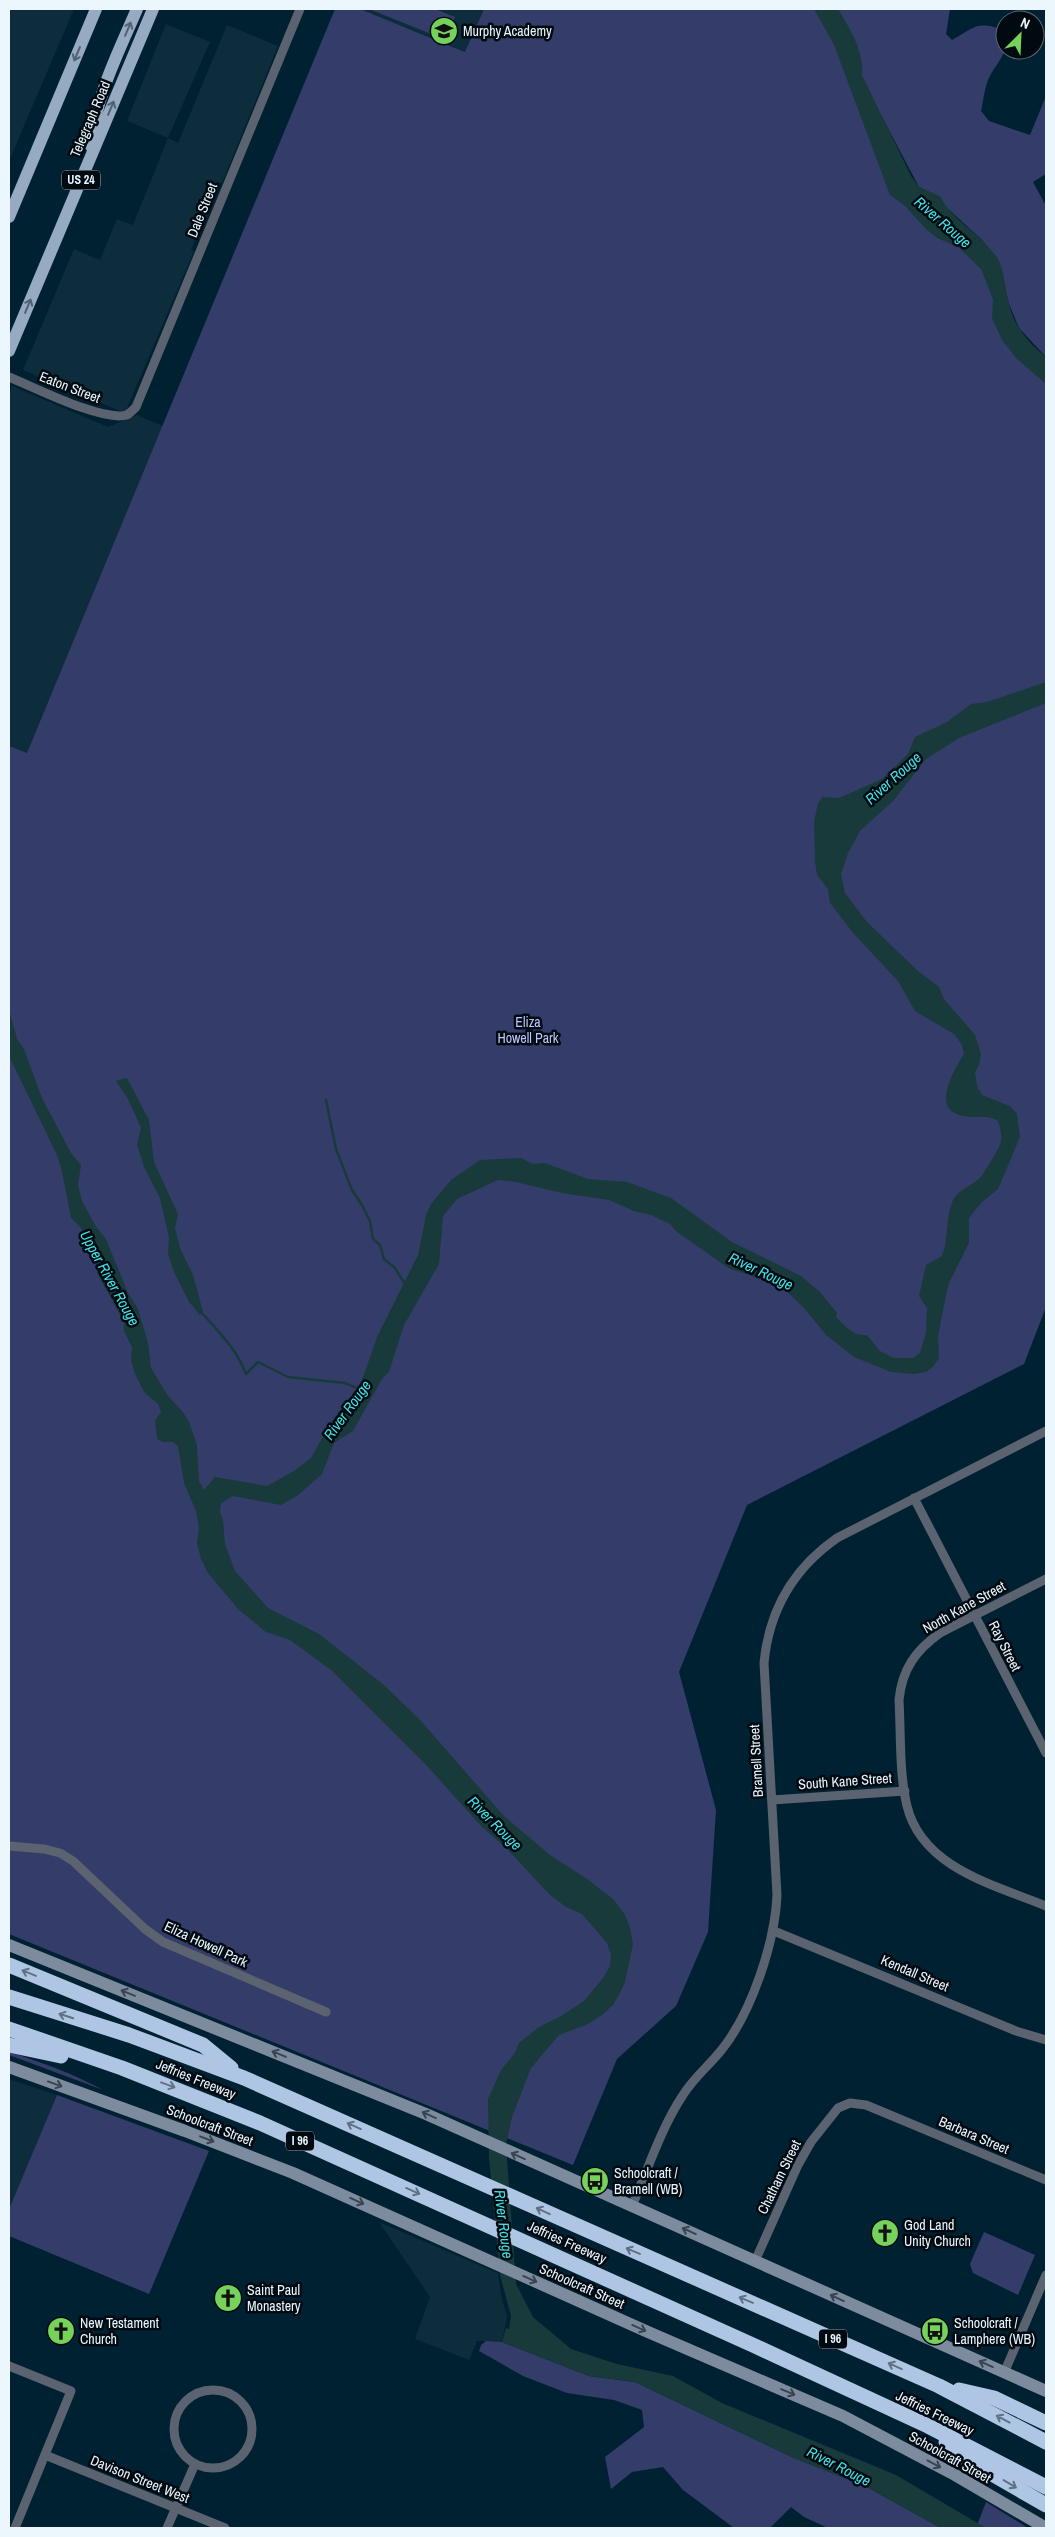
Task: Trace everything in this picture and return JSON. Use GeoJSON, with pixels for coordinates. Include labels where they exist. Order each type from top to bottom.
{"type":"FeatureCollection","features":[{"type":"Feature","properties":{"kind":"highway"},"geometry":{"type":"LineString","coordinates":[[9,1964],[203,2046],[244,2078]]}},
{"type":"Feature","properties":{"kind":"highway","name":"Jeffries Freeway"},"geometry":{"type":"LineString","coordinates":[[9,1997],[129,2035],[244,2078],[464,2174],[587,2232],[940,2386],[1046,2442]]}},
{"type":"Feature","properties":{"kind":"highway","name":"Jeffries Freeway"},"geometry":{"type":"LineString","coordinates":[[9,2029],[122,2068],[260,2123],[590,2270],[928,2426],[1046,2487]]}},
{"type":"Feature","properties":{"kind":"highway"},"geometry":{"type":"LineString","coordinates":[[9,2045],[122,2068]]}},
{"type":"Feature","properties":{"kind":"highway"},"geometry":{"type":"LineString","coordinates":[[940,2386],[994,2398],[1046,2423]]}},
{"type":"Feature","properties":{"kind":"highway"},"geometry":{"type":"LineString","coordinates":[[928,2426],[966,2459],[1046,2505]]}},
{"type":"Feature","properties":{"kind":"main road"},"geometry":{"type":"LineString","coordinates":[[9,217],[96,9]]}},
{"type":"Feature","properties":{"kind":"main road"},"geometry":{"type":"LineString","coordinates":[[90,159],[93,123],[137,9]]}},
{"type":"Feature","properties":{"kind":"main road","name":"Telegraph Road"},"geometry":{"type":"LineString","coordinates":[[9,351],[152,9]]}},
{"type":"Feature","properties":{"kind":"main road"},"geometry":{"type":"LineString","coordinates":[[9,1945],[374,2092],[1046,2391]]}},
{"type":"Feature","properties":{"kind":"main road","name":"Schoolcraft Street"},"geometry":{"type":"LineString","coordinates":[[9,2067],[263,2161],[843,2416],[955,2475],[1046,2528]]}},
{"type":"Feature","properties":{"kind":"street","name":"Dale Street"},"geometry":{"type":"LineString","coordinates":[[124,415],[129,414],[136,408],[300,9]]}},
{"type":"Feature","properties":{"kind":"street","name":"Eaton Street"},"geometry":{"type":"LineString","coordinates":[[9,377],[93,411],[124,415]]}},
{"type":"Feature","properties":{"kind":"street","name":"Bramell Street"},"geometry":{"type":"LineString","coordinates":[[632,2206],[683,2094],[723,2048],[740,2022],[767,1956],[774,1931],[777,1895],[764,1663],[768,1633],[780,1602],[799,1572],[825,1546],[850,1530],[1046,1431]]}},
{"type":"Feature","properties":{"kind":"street","name":"Ray Street"},"geometry":{"type":"LineString","coordinates":[[914,1498],[1046,1754]]}},
{"type":"Feature","properties":{"kind":"street","name":"North Kane Street"},"geometry":{"type":"LineString","coordinates":[[905,1791],[899,1700],[904,1675],[912,1659],[927,1642],[974,1615],[1046,1579]]}},
{"type":"Feature","properties":{"kind":"street","name":"South Kane Street"},"geometry":{"type":"LineString","coordinates":[[772,1800],[905,1791],[913,1823],[924,1842],[940,1858],[963,1872],[1046,1906]]}},
{"type":"Feature","properties":{"kind":"street","name":"Eliza Howell Park"},"geometry":{"type":"LineString","coordinates":[[9,1846],[44,1849],[60,1853],[83,1868],[144,1929],[163,1942],[326,2012]]}},
{"type":"Feature","properties":{"kind":"street","name":"Kendall Street"},"geometry":{"type":"LineString","coordinates":[[774,1931],[1016,2031],[1046,2040]]}},
{"type":"Feature","properties":{"kind":"street","name":"Chatham Street"},"geometry":{"type":"LineString","coordinates":[[756,2261],[804,2153],[834,2112],[842,2106],[858,2103],[892,2116]]}},
{"type":"Feature","properties":{"kind":"street","name":"Barbara Street"},"geometry":{"type":"LineString","coordinates":[[892,2116],[1046,2180]]}},
{"type":"Feature","properties":{"kind":"street"},"geometry":{"type":"LineString","coordinates":[[1004,2372],[1046,2275]]}},
{"type":"Feature","properties":{"kind":"street"},"geometry":{"type":"LineString","coordinates":[[9,2366],[70,2391],[15,2528]]}},
{"type":"Feature","properties":{"kind":"street"},"geometry":{"type":"LineString","coordinates":[[213,2389],[233,2395],[244,2406],[251,2420],[252,2430],[246,2450],[234,2462],[221,2467],[208,2468],[194,2464],[182,2454],[175,2440],[173,2430],[178,2410],[188,2398],[202,2391],[213,2389]]}},
{"type":"Feature","properties":{"kind":"street","name":"Davison Street West"},"geometry":{"type":"LineString","coordinates":[[45,2455],[224,2528]]}},
{"type":"Feature","properties":{"kind":"street"},"geometry":{"type":"LineString","coordinates":[[168,2528],[194,2464]]}},
{"type":"Feature","properties":{"kind":"shaded area"},"geometry":{"type":"Polygon","coordinates":[[[9,9],[74,9],[9,161],[9,9]]]}},
{"type":"Feature","properties":{"kind":"shaded area","name":"Murphy Academy"},"geometry":{"type":"Polygon","coordinates":[[[360,9],[484,9],[466,52],[360,9]]]}},
{"type":"Feature","properties":{"kind":"shaded area"},"geometry":{"type":"Polygon","coordinates":[[[166,24],[210,42],[168,138],[127,121],[166,24]]]}},
{"type":"Feature","properties":{"kind":"shaded area"},"geometry":{"type":"Polygon","coordinates":[[[227,25],[278,46],[222,183],[218,182],[191,250],[194,251],[125,413],[23,370],[74,249],[100,260],[117,219],[133,225],[168,138],[178,143],[227,25]]]}},
{"type":"Feature","properties":{"kind":"shaded area"},"geometry":{"type":"Polygon","coordinates":[[[12,386],[108,427],[137,415],[163,426],[27,754],[9,746],[9,395],[12,386]]]}},
{"type":"Feature","properties":{"kind":"shaded area"},"geometry":{"type":"Polygon","coordinates":[[[9,2079],[57,2095],[9,2209],[9,2079]]]}},
{"type":"Feature","properties":{"kind":"shaded area"},"geometry":{"type":"Polygon","coordinates":[[[379,2222],[498,2273],[507,2317],[502,2342],[477,2341],[469,2360],[415,2339],[430,2297],[379,2222]]]}},
{"type":"Feature","properties":{"kind":"green space","name":"Eliza Howell Park"},"geometry":{"type":"Polygon","coordinates":[[[335,9],[360,9],[465,52],[484,9],[950,9],[946,34],[952,40],[976,27],[995,27],[995,60],[1000,60],[987,83],[981,111],[989,121],[1030,135],[1046,96],[1046,174],[1033,182],[1046,206],[1046,357],[1019,328],[1009,304],[999,262],[982,240],[945,206],[940,197],[919,187],[881,115],[884,150],[976,251],[1002,317],[1046,373],[1046,1307],[1024,1364],[747,1505],[679,1672],[716,1810],[708,1932],[676,2006],[617,2059],[573,2165],[9,1934],[9,746],[27,753],[335,9]]]}},
{"type":"Feature","properties":{"kind":"green space"},"geometry":{"type":"Polygon","coordinates":[[[369,9],[435,9],[455,17],[446,40],[369,9]]]}},
{"type":"Feature","properties":{"kind":"green space"},"geometry":{"type":"Polygon","coordinates":[[[9,2052],[57,2069],[103,2090],[9,2055],[9,2052]]]}},
{"type":"Feature","properties":{"kind":"green space"},"geometry":{"type":"Polygon","coordinates":[[[57,2095],[209,2151],[149,2294],[9,2236],[9,2209],[57,2095]]]}},
{"type":"Feature","properties":{"kind":"green space"},"geometry":{"type":"Polygon","coordinates":[[[984,2232],[1035,2255],[1018,2295],[973,2273],[970,2264],[984,2232]]]}},
{"type":"Feature","properties":{"kind":"green space"},"geometry":{"type":"Polygon","coordinates":[[[486,2341],[502,2342],[589,2376],[635,2382],[794,2458],[865,2486],[941,2528],[828,2528],[804,2517],[791,2507],[770,2528],[734,2528],[683,2490],[663,2467],[632,2472],[611,2489],[605,2457],[644,2427],[642,2410],[614,2400],[567,2393],[523,2376],[479,2351],[481,2345],[486,2341]]]}},
{"type":"Feature","properties":{"kind":"green space"},"geometry":{"type":"Polygon","coordinates":[[[986,2502],[1028,2528],[976,2528],[986,2502]]]}},
{"type":"Feature","properties":{"kind":"water","name":"River Rouge"},"geometry":{"type":"Polygon","coordinates":[[[814,9],[838,9],[859,49],[862,75],[911,176],[919,187],[941,197],[952,213],[992,250],[998,259],[1011,312],[1018,327],[1028,340],[1046,357],[1046,384],[1016,358],[1002,340],[992,318],[993,299],[981,269],[958,247],[937,238],[904,205],[890,195],[834,45],[814,9]]]}},
{"type":"Feature","properties":{"kind":"water"},"geometry":{"type":"Polygon","coordinates":[[[1046,682],[1046,703],[959,738],[926,759],[893,801],[860,831],[848,853],[841,874],[845,893],[867,922],[918,971],[939,987],[944,999],[975,1035],[981,1054],[979,1065],[975,1072],[977,1086],[982,1095],[1010,1106],[1017,1114],[1020,1137],[998,1189],[982,1202],[969,1218],[969,1243],[949,1283],[938,1337],[939,1358],[933,1367],[926,1372],[914,1374],[891,1372],[854,1357],[826,1335],[805,1309],[779,1284],[730,1269],[677,1232],[670,1224],[651,1215],[634,1211],[609,1200],[498,1180],[457,1199],[443,1216],[439,1264],[404,1325],[389,1372],[382,1379],[353,1431],[334,1443],[322,1474],[297,1496],[281,1505],[233,1496],[221,1503],[220,1512],[223,1520],[225,1544],[235,1571],[268,1608],[319,1634],[384,1685],[421,1721],[504,1816],[550,1855],[587,1879],[614,1900],[625,1915],[633,1944],[625,1982],[620,1993],[613,2005],[602,2015],[586,2025],[559,2035],[531,2068],[512,2117],[506,2144],[516,2284],[533,2317],[571,2349],[617,2364],[673,2376],[722,2403],[896,2475],[986,2528],[941,2528],[865,2486],[794,2458],[635,2382],[589,2376],[502,2342],[506,2328],[509,2329],[511,2316],[500,2275],[489,2158],[488,2099],[501,2070],[515,2053],[519,2043],[539,2027],[584,2001],[603,1978],[610,1966],[611,1955],[607,1943],[582,1914],[566,1907],[549,1894],[507,1849],[481,1826],[428,1767],[331,1670],[290,1640],[266,1632],[239,1610],[208,1573],[201,1559],[197,1543],[199,1528],[196,1511],[184,1483],[178,1446],[173,1442],[163,1442],[157,1439],[155,1421],[161,1412],[158,1404],[144,1392],[135,1374],[131,1360],[132,1347],[124,1331],[124,1322],[97,1273],[94,1251],[81,1228],[71,1218],[57,1155],[9,1056],[9,1009],[17,1039],[24,1049],[42,1098],[71,1153],[81,1165],[78,1185],[82,1201],[95,1225],[106,1239],[128,1293],[138,1309],[148,1343],[151,1368],[168,1396],[183,1412],[189,1422],[197,1445],[199,1481],[204,1490],[215,1477],[267,1486],[294,1471],[311,1458],[331,1422],[359,1386],[377,1337],[418,1255],[426,1215],[431,1204],[451,1180],[480,1160],[521,1158],[533,1164],[545,1163],[588,1179],[627,1182],[671,1198],[732,1242],[801,1276],[820,1292],[837,1313],[836,1317],[843,1324],[854,1333],[867,1335],[880,1351],[894,1358],[913,1358],[920,1353],[926,1332],[927,1308],[919,1296],[926,1265],[942,1256],[953,1200],[984,1173],[1000,1143],[1000,1128],[998,1121],[994,1119],[964,1116],[954,1113],[948,1106],[946,1098],[947,1089],[950,1079],[964,1054],[962,1045],[954,1034],[915,1011],[898,981],[854,934],[830,903],[828,889],[817,875],[814,822],[818,803],[823,797],[839,798],[882,779],[908,754],[915,737],[947,722],[971,704],[987,702],[1046,682]]]}},
{"type":"Feature","properties":{"kind":"water"},"geometry":{"type":"Polygon","coordinates":[[[127,1078],[149,1120],[154,1162],[178,1214],[175,1228],[180,1248],[193,1275],[203,1312],[200,1315],[189,1302],[174,1272],[168,1254],[169,1237],[160,1198],[144,1167],[137,1144],[141,1128],[128,1099],[116,1081],[127,1078]]]}},
{"type":"Feature","properties":{"kind":"waterway"},"geometry":{"type":"LineString","coordinates":[[326,1100],[336,1149],[352,1190],[370,1221],[373,1239],[380,1245],[384,1259],[395,1268],[405,1284]]}},
{"type":"Feature","properties":{"kind":"waterway","name":"River Rouge"},"geometry":{"type":"LineString","coordinates":[[202,1313],[233,1349],[246,1374],[258,1362],[288,1377],[345,1383],[359,1389]]}},
{"type":"Feature","properties":{"kind":"place","name":"Murphy Academy"},"geometry":{"type":"Point","coordinates":[444,31]}},
{"type":"Feature","properties":{"kind":"place","name":"Schoolcraft / Bramell (WB)"},"geometry":{"type":"Point","coordinates":[595,2181]}},
{"type":"Feature","properties":{"kind":"place","name":"God Land Unity Church"},"geometry":{"type":"Point","coordinates":[885,2233]}},
{"type":"Feature","properties":{"kind":"place","name":"Saint Paul Monastery"},"geometry":{"type":"Point","coordinates":[228,2298]}},
{"type":"Feature","properties":{"kind":"place","name":"New Testament Church"},"geometry":{"type":"Point","coordinates":[61,2331]}},
{"type":"Feature","properties":{"kind":"place","name":"Schoolcraft / Lamphere (WB)"},"geometry":{"type":"Point","coordinates":[935,2331]}},
{"type":"Feature","properties":{"kind":"water label","name":"Upper River Rouge"},"geometry":{"type":"Point","coordinates":[110,1278]}}]}
